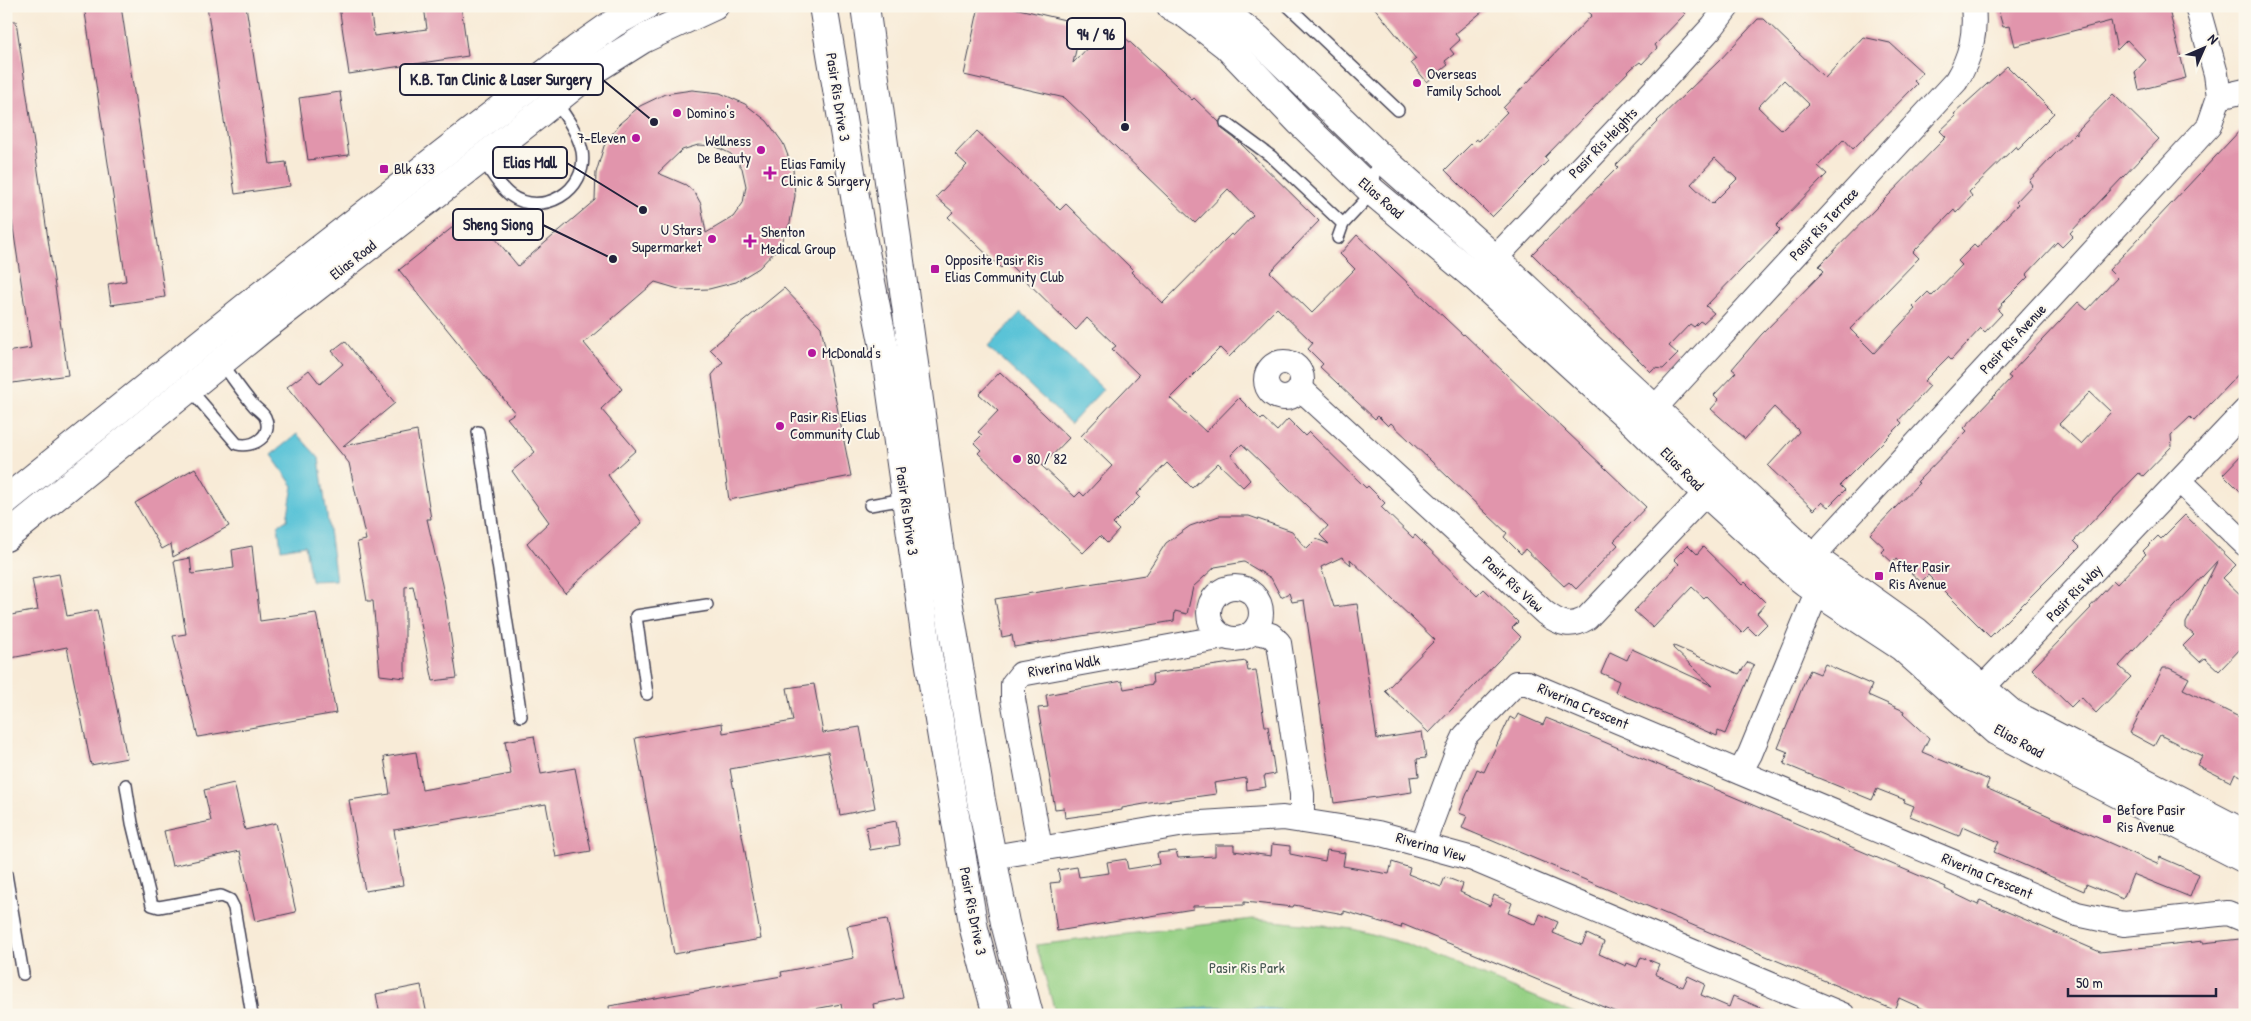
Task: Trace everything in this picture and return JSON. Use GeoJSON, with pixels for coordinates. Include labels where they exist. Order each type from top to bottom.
{"type":"FeatureCollection","features":[{"type":"Feature","properties":{"kind":"main road","name":"Elias Road"},"geometry":{"type":"LineString","coordinates":[[6,500],[246,307],[577,49],[614,23],[645,6]]}},
{"type":"Feature","properties":{"kind":"main road","name":"Elias Road"},"geometry":{"type":"LineString","coordinates":[[6,537],[221,362],[592,71],[643,39],[714,6]]}},
{"type":"Feature","properties":{"kind":"main road","name":"Pasir Ris Drive 3"},"geometry":{"type":"LineString","coordinates":[[823,6],[861,232],[886,357],[929,658],[974,929],[996,1015]]}},
{"type":"Feature","properties":{"kind":"main road","name":"Pasir Ris Drive 3"},"geometry":{"type":"LineString","coordinates":[[865,6],[939,546],[1004,923],[1029,1015]]}},
{"type":"Feature","properties":{"kind":"main road","name":"Elias Road"},"geometry":{"type":"LineString","coordinates":[[1171,6],[1187,15],[1227,46],[1301,123],[1394,190],[1485,268],[1814,574],[1902,647],[1975,696],[2012,713],[2245,834]]}},
{"type":"Feature","properties":{"kind":"main road","name":"Elias Road"},"geometry":{"type":"LineString","coordinates":[[1216,6],[1259,40],[1377,154],[1394,190],[1485,268]]}},
{"type":"Feature","properties":{"kind":"main road","name":"Elias Road"},"geometry":{"type":"LineString","coordinates":[[1975,696],[1996,731],[2245,859]]}},
{"type":"Feature","properties":{"kind":"street","name":"Pasir Ris Heights"},"geometry":{"type":"LineString","coordinates":[[1485,268],[1660,84],[1713,26],[1728,6]]}},
{"type":"Feature","properties":{"kind":"street","name":"Pasir Ris Terrace"},"geometry":{"type":"LineString","coordinates":[[1646,417],[1956,80],[1966,65],[1972,43],[1975,23],[1973,6]]}},
{"type":"Feature","properties":{"kind":"street","name":"Pasir Ris Avenue"},"geometry":{"type":"LineString","coordinates":[[1814,574],[2209,126],[2219,97],[2216,74],[2198,6]]}},
{"type":"Feature","properties":{"kind":"street"},"geometry":{"type":"LineString","coordinates":[[2219,97],[2245,91]]}},
{"type":"Feature","properties":{"kind":"street","name":"Pasir Ris View"},"geometry":{"type":"LineString","coordinates":[[1300,389],[1545,614],[1558,623],[1578,624],[1587,618],[1714,483]]}},
{"type":"Feature","properties":{"kind":"street","name":"Pasir Ris Way"},"geometry":{"type":"LineString","coordinates":[[1975,696],[2245,411]]}},
{"type":"Feature","properties":{"kind":"street"},"geometry":{"type":"LineString","coordinates":[[2180,481],[2245,544]]}},
{"type":"Feature","properties":{"kind":"street"},"geometry":{"type":"LineString","coordinates":[[1740,772],[1814,574]]}},
{"type":"Feature","properties":{"kind":"street"},"geometry":{"type":"LineString","coordinates":[[1224,638],[1211,624],[1209,609],[1212,600],[1218,592],[1231,588],[1245,589],[1255,596],[1260,604],[1260,622],[1254,632],[1271,635],[1279,643],[1302,794],[1302,820]]}},
{"type":"Feature","properties":{"kind":"street","name":"Riverina Walk"},"geometry":{"type":"LineString","coordinates":[[1040,848],[1013,699],[1013,684],[1021,674],[1224,638],[1242,639],[1254,632]]}},
{"type":"Feature","properties":{"kind":"street","name":"Riverina Crescent"},"geometry":{"type":"LineString","coordinates":[[1423,844],[1457,753],[1466,736],[1516,683],[1527,683],[2077,914],[2124,924],[2228,913],[2245,920]]}},
{"type":"Feature","properties":{"kind":"street","name":"Riverina View"},"geometry":{"type":"LineString","coordinates":[[993,857],[1185,824],[1283,818],[1378,832],[1473,859],[1842,1015]]}},
{"type":"Feature","properties":{"kind":"lane"},"geometry":{"type":"LineString","coordinates":[[1288,6],[1398,110]]}},
{"type":"Feature","properties":{"kind":"lane"},"geometry":{"type":"LineString","coordinates":[[482,159],[510,195],[526,202],[539,204],[551,202],[567,193],[578,178],[582,166],[582,151],[574,132],[555,101]]}},
{"type":"Feature","properties":{"kind":"lane"},"geometry":{"type":"LineString","coordinates":[[1226,123],[1272,157],[1343,224]]}},
{"type":"Feature","properties":{"kind":"lane"},"geometry":{"type":"LineString","coordinates":[[1338,238],[1343,224],[1394,190],[1377,154]]}},
{"type":"Feature","properties":{"kind":"lane"},"geometry":{"type":"LineString","coordinates":[[189,388],[237,444],[244,446],[256,444],[266,429],[265,417],[254,406],[221,362]]}},
{"type":"Feature","properties":{"kind":"lane"},"geometry":{"type":"LineString","coordinates":[[478,432],[521,716]]}},
{"type":"Feature","properties":{"kind":"lane"},"geometry":{"type":"LineString","coordinates":[[870,505],[905,499]]}},
{"type":"Feature","properties":{"kind":"lane"},"geometry":{"type":"LineString","coordinates":[[647,694],[636,616],[707,606]]}},
{"type":"Feature","properties":{"kind":"lane"},"geometry":{"type":"LineString","coordinates":[[126,785],[132,823],[152,905],[159,907],[221,896],[230,900],[234,908],[252,1015]]}},
{"type":"Feature","properties":{"kind":"lane"},"geometry":{"type":"LineString","coordinates":[[6,874],[8,898],[23,974]]}},
{"type":"Feature","properties":{"kind":"green space","name":"Pasir Ris Park"},"geometry":{"type":"Polygon","coordinates":[[[1253,919],[1353,929],[1403,943],[1579,1015],[1056,1015],[1036,945],[1253,919]]]}},
{"type":"Feature","properties":{"kind":"water"},"geometry":{"type":"Polygon","coordinates":[[[1021,312],[1103,389],[1071,424],[988,347],[1021,312]]]}},
{"type":"Feature","properties":{"kind":"water"},"geometry":{"type":"Polygon","coordinates":[[[297,434],[319,458],[336,580],[311,581],[305,545],[281,549],[278,525],[287,520],[293,486],[271,455],[297,434]]]}},
{"type":"Feature","properties":{"kind":"water"},"geometry":{"type":"Polygon","coordinates":[[[1207,1007],[1272,1009],[1311,1015],[1137,1015],[1207,1007]]]}},
{"type":"Feature","properties":{"kind":"building"},"geometry":{"type":"Polygon","coordinates":[[[84,6],[121,6],[165,297],[111,305],[108,284],[126,281],[84,6]]]}},
{"type":"Feature","properties":{"kind":"building"},"geometry":{"type":"Polygon","coordinates":[[[207,6],[246,6],[270,164],[286,162],[290,186],[235,194],[207,6]]]}},
{"type":"Feature","properties":{"kind":"building"},"geometry":{"type":"Polygon","coordinates":[[[339,6],[370,6],[374,36],[427,29],[424,6],[461,6],[468,56],[349,74],[339,6]]]}},
{"type":"Feature","properties":{"kind":"building"},"geometry":{"type":"Polygon","coordinates":[[[979,6],[1006,6],[1082,24],[1073,63],[1102,33],[1106,36],[1112,30],[1117,35],[1119,32],[1192,100],[1194,98],[1219,122],[1222,129],[1238,141],[1319,221],[1270,272],[1312,313],[1355,269],[1340,254],[1357,235],[1646,507],[1614,541],[1618,545],[1576,589],[1569,582],[1564,586],[1525,549],[1521,554],[1504,537],[1507,533],[1391,423],[1388,426],[1378,416],[1375,419],[1320,367],[1323,364],[1308,349],[1313,343],[1277,308],[1229,357],[1220,348],[1170,398],[1206,432],[1239,398],[1261,420],[1263,418],[1277,431],[1288,419],[1305,436],[1309,432],[1366,488],[1368,486],[1385,503],[1381,507],[1413,538],[1415,535],[1477,596],[1484,589],[1518,622],[1512,628],[1521,637],[1429,733],[1385,691],[1435,640],[1350,559],[1351,565],[1342,557],[1321,567],[1334,607],[1357,604],[1377,739],[1422,732],[1426,758],[1417,759],[1419,776],[1410,777],[1412,792],[1334,803],[1304,600],[1292,602],[1289,593],[1281,597],[1271,578],[1244,562],[1215,567],[1193,587],[1187,614],[1175,611],[1174,621],[1014,647],[1012,635],[1002,637],[995,599],[1145,575],[1166,543],[1190,526],[1219,516],[1249,516],[1292,531],[1306,549],[1316,539],[1329,544],[1320,535],[1328,526],[1242,444],[1231,455],[1250,480],[1243,487],[1218,463],[1192,488],[1167,463],[1137,494],[1140,497],[1113,524],[1119,530],[1107,543],[1100,536],[1083,553],[978,453],[981,450],[974,443],[982,435],[978,432],[998,411],[979,394],[1000,372],[1069,438],[1042,466],[1075,497],[1080,492],[1084,496],[1112,466],[1081,436],[1139,375],[1112,349],[1116,346],[1087,318],[1076,330],[1007,262],[1001,268],[948,217],[953,212],[936,197],[967,165],[955,154],[977,131],[1060,210],[1066,204],[1133,270],[1131,272],[1163,303],[1231,234],[1233,236],[1253,215],[1228,189],[1195,223],[1065,98],[964,75],[979,6]]]}},
{"type":"Feature","properties":{"kind":"building"},"geometry":{"type":"Polygon","coordinates":[[[1373,6],[1489,6],[1455,34],[1460,40],[1450,49],[1454,54],[1445,61],[1448,65],[1427,82],[1411,63],[1416,59],[1373,6]]]}},
{"type":"Feature","properties":{"kind":"building"},"geometry":{"type":"Polygon","coordinates":[[[1582,6],[1678,6],[1685,14],[1655,45],[1657,48],[1642,64],[1640,62],[1632,68],[1545,157],[1548,161],[1492,217],[1445,170],[1476,139],[1479,141],[1507,112],[1503,108],[1592,15],[1582,6]]]}},
{"type":"Feature","properties":{"kind":"building"},"geometry":{"type":"Polygon","coordinates":[[[1997,6],[2168,6],[2186,78],[2139,90],[2135,72],[2146,60],[2127,40],[2117,50],[2111,21],[2015,46],[2010,26],[2003,27],[1997,6]]]}},
{"type":"Feature","properties":{"kind":"building"},"geometry":{"type":"Polygon","coordinates":[[[1758,19],[1764,19],[1825,78],[1863,37],[1890,43],[1923,73],[1914,81],[1917,84],[1853,149],[1844,139],[1818,166],[1827,174],[1776,226],[1780,230],[1706,306],[1714,313],[1703,323],[1700,321],[1694,327],[1690,324],[1669,346],[1678,354],[1663,369],[1655,368],[1651,372],[1532,254],[1618,167],[1616,165],[1657,121],[1719,61],[1758,19]],[[1784,80],[1758,107],[1782,130],[1809,104],[1784,80]],[[1715,158],[1691,184],[1712,204],[1737,179],[1715,158]]]}},
{"type":"Feature","properties":{"kind":"building"},"geometry":{"type":"Polygon","coordinates":[[[6,21],[16,21],[68,375],[6,384],[6,352],[31,348],[12,221],[6,221],[6,21]]]}},
{"type":"Feature","properties":{"kind":"building"},"geometry":{"type":"Polygon","coordinates":[[[2007,66],[2054,113],[2018,149],[2016,146],[1969,192],[1972,196],[1956,213],[1954,210],[1913,252],[1919,258],[1850,329],[1874,353],[1915,309],[1913,307],[1928,292],[1932,296],[1962,265],[1958,261],[1974,245],[1977,248],[2018,204],[2016,202],[2032,185],[2029,181],[2075,133],[2077,135],[2077,131],[2113,94],[2159,139],[2070,233],[2073,236],[2062,247],[2057,242],[2026,275],[2028,277],[2001,304],[1998,310],[2002,314],[1985,332],[1981,328],[1951,360],[1948,357],[1924,381],[1930,386],[1899,420],[1902,423],[1840,485],[1845,490],[1828,507],[1822,502],[1814,510],[1768,466],[1799,432],[1798,430],[1774,407],[1745,439],[1711,409],[1719,400],[1714,395],[1736,372],[1732,369],[1761,335],[1824,271],[1819,266],[1946,137],[1940,131],[1956,116],[1954,114],[2007,66]]]}},
{"type":"Feature","properties":{"kind":"building"},"geometry":{"type":"Polygon","coordinates":[[[692,90],[720,93],[745,104],[767,121],[783,143],[793,169],[795,196],[790,223],[778,248],[759,268],[736,282],[709,289],[682,290],[655,282],[584,343],[622,389],[601,409],[636,450],[608,475],[642,523],[565,593],[527,543],[549,522],[512,471],[535,452],[507,418],[515,413],[399,270],[473,211],[518,266],[595,200],[596,173],[604,146],[619,124],[640,106],[665,94],[692,90]],[[698,145],[682,150],[658,173],[686,185],[695,193],[701,204],[706,233],[733,217],[743,203],[746,186],[742,168],[731,154],[715,146],[698,145]]]}},
{"type":"Feature","properties":{"kind":"building"},"geometry":{"type":"Polygon","coordinates":[[[340,92],[349,155],[308,160],[299,98],[340,92]]]}},
{"type":"Feature","properties":{"kind":"building"},"geometry":{"type":"Polygon","coordinates":[[[2245,125],[2245,367],[2194,421],[2190,417],[2171,435],[2172,446],[2143,476],[2139,473],[2104,509],[2074,541],[2080,547],[1990,637],[1928,575],[1921,582],[1896,559],[1893,563],[1881,552],[1885,548],[1870,534],[1967,431],[1964,428],[2011,378],[2008,376],[2078,302],[2087,310],[2117,278],[2109,270],[2245,125]],[[2090,392],[2059,424],[2081,444],[2111,412],[2090,392]]]}},
{"type":"Feature","properties":{"kind":"building","name":"Pasir Ris Elias Community Club"},"geometry":{"type":"Polygon","coordinates":[[[784,288],[821,327],[851,476],[729,500],[712,375],[723,362],[710,349],[784,288]]]}},
{"type":"Feature","properties":{"kind":"building"},"geometry":{"type":"Polygon","coordinates":[[[345,341],[395,403],[343,446],[417,431],[431,519],[427,519],[445,598],[457,678],[433,681],[413,586],[405,587],[405,678],[380,675],[373,601],[367,601],[357,542],[366,540],[349,463],[287,387],[309,370],[320,384],[343,364],[332,351],[345,341]]]}},
{"type":"Feature","properties":{"kind":"building"},"geometry":{"type":"Polygon","coordinates":[[[2245,451],[2245,496],[2223,474],[2245,451]]]}},
{"type":"Feature","properties":{"kind":"building"},"geometry":{"type":"Polygon","coordinates":[[[195,468],[229,526],[173,557],[171,544],[162,549],[135,503],[195,468]]]}},
{"type":"Feature","properties":{"kind":"building"},"geometry":{"type":"Polygon","coordinates":[[[2185,515],[2236,565],[2223,578],[2245,599],[2245,644],[2219,671],[2205,658],[2200,662],[2183,646],[2194,635],[2186,628],[2186,623],[2218,560],[2119,666],[2131,677],[2096,713],[2081,697],[2071,707],[2032,669],[2091,608],[2114,581],[2117,584],[2146,554],[2143,551],[2158,536],[2161,539],[2185,515]]]}},
{"type":"Feature","properties":{"kind":"building"},"geometry":{"type":"Polygon","coordinates":[[[1688,545],[1697,554],[1703,547],[1742,585],[1745,582],[1766,603],[1757,613],[1767,624],[1756,635],[1748,627],[1742,633],[1706,596],[1704,598],[1692,587],[1653,628],[1634,611],[1679,564],[1674,559],[1688,545]]]}},
{"type":"Feature","properties":{"kind":"building"},"geometry":{"type":"Polygon","coordinates":[[[252,546],[260,621],[316,613],[336,713],[198,737],[173,636],[186,634],[174,561],[190,558],[192,574],[234,568],[232,550],[252,546]]]}},
{"type":"Feature","properties":{"kind":"building"},"geometry":{"type":"Polygon","coordinates":[[[59,574],[67,616],[97,610],[127,758],[91,765],[67,647],[6,659],[6,616],[38,610],[32,579],[59,574]]]}},
{"type":"Feature","properties":{"kind":"building"},"geometry":{"type":"Polygon","coordinates":[[[1674,646],[1739,674],[1748,662],[1754,665],[1725,734],[1718,731],[1717,736],[1615,692],[1619,681],[1601,673],[1610,652],[1627,660],[1632,649],[1713,686],[1673,648],[1674,646]]]}},
{"type":"Feature","properties":{"kind":"building"},"geometry":{"type":"Polygon","coordinates":[[[1246,661],[1248,671],[1256,670],[1265,726],[1268,726],[1275,774],[1264,776],[1266,787],[1247,790],[1246,778],[1214,783],[1216,794],[1150,803],[1122,808],[1122,810],[1065,818],[1064,808],[1055,809],[1038,708],[1048,707],[1046,695],[1122,681],[1124,689],[1153,684],[1152,674],[1246,661]]]}},
{"type":"Feature","properties":{"kind":"building"},"geometry":{"type":"Polygon","coordinates":[[[1825,664],[1872,685],[1868,695],[1904,711],[1903,714],[1929,738],[1922,752],[1989,780],[1986,788],[2157,864],[2160,857],[2199,874],[2190,897],[2133,874],[2123,899],[2086,884],[2084,891],[1994,852],[1999,842],[1963,826],[1959,836],[1910,816],[1914,806],[1904,802],[1905,800],[1877,789],[1872,800],[1784,764],[1788,752],[1778,748],[1804,683],[1810,670],[1820,674],[1825,664]]]}},
{"type":"Feature","properties":{"kind":"building"},"geometry":{"type":"Polygon","coordinates":[[[2163,668],[2169,668],[2189,678],[2183,689],[2245,720],[2245,778],[2235,773],[2231,782],[2197,765],[2202,756],[2160,735],[2154,746],[2130,733],[2163,668]]]}},
{"type":"Feature","properties":{"kind":"building"},"geometry":{"type":"Polygon","coordinates":[[[814,684],[823,733],[860,727],[875,808],[840,815],[828,752],[730,769],[761,939],[674,954],[635,738],[722,723],[723,733],[793,721],[787,688],[814,684]]]}},
{"type":"Feature","properties":{"kind":"building"},"geometry":{"type":"Polygon","coordinates":[[[1518,714],[1543,725],[1546,718],[1576,730],[1946,887],[1945,889],[1978,905],[1980,900],[2100,952],[2240,939],[2241,949],[2245,948],[2245,1015],[1937,1015],[1899,998],[1894,1010],[1462,828],[1467,816],[1459,813],[1477,769],[1484,772],[1510,717],[1515,720],[1518,714]]]}},
{"type":"Feature","properties":{"kind":"building"},"geometry":{"type":"Polygon","coordinates":[[[534,736],[541,774],[575,768],[591,851],[556,857],[546,804],[394,830],[403,885],[365,891],[349,800],[390,794],[384,757],[416,752],[422,790],[511,774],[505,741],[534,736]]]}},
{"type":"Feature","properties":{"kind":"building"},"geometry":{"type":"Polygon","coordinates":[[[234,783],[245,830],[276,823],[296,912],[255,921],[240,851],[172,866],[164,831],[211,821],[204,790],[234,783]]]}},
{"type":"Feature","properties":{"kind":"building"},"geometry":{"type":"Polygon","coordinates":[[[896,821],[900,845],[870,850],[866,827],[896,821]]]}},
{"type":"Feature","properties":{"kind":"building"},"geometry":{"type":"Polygon","coordinates":[[[1272,844],[1290,846],[1290,854],[1325,861],[1327,850],[1345,853],[1343,866],[1389,874],[1392,862],[1410,868],[1408,874],[1441,887],[1445,877],[1463,884],[1460,892],[1490,906],[1494,895],[1512,903],[1508,913],[1536,925],[1540,914],[1558,922],[1553,933],[1582,945],[1587,934],[1604,942],[1599,954],[1626,966],[1627,963],[1637,967],[1641,957],[1659,964],[1655,974],[1683,987],[1688,976],[1705,984],[1701,995],[1729,1007],[1733,996],[1777,1015],[1623,1015],[1402,924],[1401,928],[1344,911],[1344,914],[1294,905],[1293,907],[1244,902],[1244,905],[1193,906],[1193,909],[1057,931],[1050,883],[1060,882],[1058,870],[1077,867],[1079,877],[1109,873],[1107,862],[1126,859],[1128,869],[1159,864],[1157,853],[1176,851],[1178,858],[1215,856],[1215,845],[1234,845],[1234,851],[1271,856],[1272,844]]]}},
{"type":"Feature","properties":{"kind":"building"},"geometry":{"type":"Polygon","coordinates":[[[887,919],[903,998],[873,1004],[875,1015],[843,1015],[841,1004],[784,1015],[610,1015],[609,1006],[782,976],[781,972],[854,958],[847,926],[887,919]]]}},
{"type":"Feature","properties":{"kind":"building"},"geometry":{"type":"Polygon","coordinates":[[[421,985],[427,1015],[380,1015],[376,994],[421,985]]]}},
{"type":"Feature","properties":{"kind":"place","name":"Overseas Family School"},"geometry":{"type":"Point","coordinates":[1417,83]}},
{"type":"Feature","properties":{"kind":"place","name":"Domino's"},"geometry":{"type":"Point","coordinates":[677,113]}},
{"type":"Feature","properties":{"kind":"place","name":"K.B. Tan Clinic & Laser Surgery"},"geometry":{"type":"Point","coordinates":[654,122]}},
{"type":"Feature","properties":{"kind":"place","name":"94 / 96"},"geometry":{"type":"Point","coordinates":[1125,127]}},
{"type":"Feature","properties":{"kind":"place","name":"7-Eleven"},"geometry":{"type":"Point","coordinates":[636,138]}},
{"type":"Feature","properties":{"kind":"place","name":"Wellness De Beauty"},"geometry":{"type":"Point","coordinates":[761,150]}},
{"type":"Feature","properties":{"kind":"place","name":"Blk 633"},"geometry":{"type":"Point","coordinates":[384,169]}},
{"type":"Feature","properties":{"kind":"place","name":"Elias Family Clinic & Surgery"},"geometry":{"type":"Point","coordinates":[770,173]}},
{"type":"Feature","properties":{"kind":"place","name":"Elias Mall"},"geometry":{"type":"Point","coordinates":[643,210]}},
{"type":"Feature","properties":{"kind":"place","name":"U Stars Supermarket"},"geometry":{"type":"Point","coordinates":[712,239]}},
{"type":"Feature","properties":{"kind":"place","name":"Shenton Medical Group"},"geometry":{"type":"Point","coordinates":[750,241]}},
{"type":"Feature","properties":{"kind":"place","name":"Sheng Siong"},"geometry":{"type":"Point","coordinates":[613,259]}},
{"type":"Feature","properties":{"kind":"place","name":"Opposite Pasir Ris Elias Community Club"},"geometry":{"type":"Point","coordinates":[935,269]}},
{"type":"Feature","properties":{"kind":"place","name":"McDonald's"},"geometry":{"type":"Point","coordinates":[812,353]}},
{"type":"Feature","properties":{"kind":"place","name":"Pasir Ris Elias Community Club"},"geometry":{"type":"Point","coordinates":[780,426]}},
{"type":"Feature","properties":{"kind":"place","name":"80 / 82"},"geometry":{"type":"Point","coordinates":[1017,459]}},
{"type":"Feature","properties":{"kind":"place","name":"After Pasir Ris Avenue"},"geometry":{"type":"Point","coordinates":[1879,576]}},
{"type":"Feature","properties":{"kind":"place","name":"Before Pasir Ris Avenue"},"geometry":{"type":"Point","coordinates":[2107,819]}}]}
